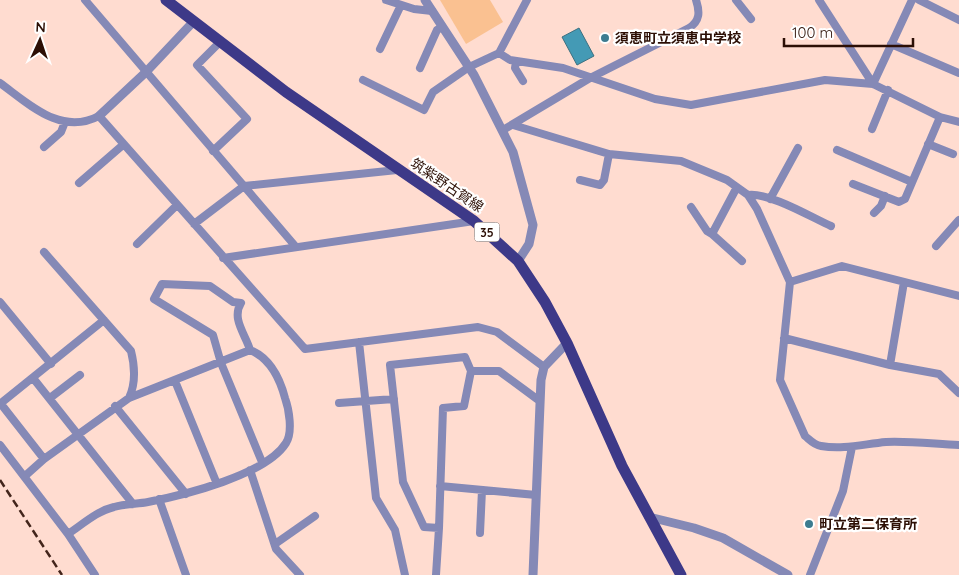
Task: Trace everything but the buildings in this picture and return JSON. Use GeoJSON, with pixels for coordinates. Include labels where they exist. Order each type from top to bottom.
{"type":"FeatureCollection","features":[{"type":"Feature","properties":{"kind":"main road","name":"筑紫野古賀線"},"geometry":{"type":"LineString","coordinates":[[166,0],[286,92],[397,170],[474,221],[518,261],[545,302],[567,343],[622,466],[681,575]]}},
{"type":"Feature","properties":{"kind":"street"},"geometry":{"type":"LineString","coordinates":[[85,0],[296,247]]}},
{"type":"Feature","properties":{"kind":"street"},"geometry":{"type":"LineString","coordinates":[[386,0],[432,11]]}},
{"type":"Feature","properties":{"kind":"street"},"geometry":{"type":"LineString","coordinates":[[425,0],[469,67],[503,130],[523,183],[533,225],[529,244],[518,261]]}},
{"type":"Feature","properties":{"kind":"street"},"geometry":{"type":"LineString","coordinates":[[363,80],[424,110],[433,92],[469,67],[499,53],[527,0]]}},
{"type":"Feature","properties":{"kind":"street"},"geometry":{"type":"LineString","coordinates":[[503,130],[538,107],[590,78],[696,24],[699,8],[696,0]]}},
{"type":"Feature","properties":{"kind":"street"},"geometry":{"type":"LineString","coordinates":[[736,0],[751,19]]}},
{"type":"Feature","properties":{"kind":"street"},"geometry":{"type":"LineString","coordinates":[[819,0],[873,84]]}},
{"type":"Feature","properties":{"kind":"street"},"geometry":{"type":"LineString","coordinates":[[873,84],[912,0]]}},
{"type":"Feature","properties":{"kind":"street"},"geometry":{"type":"LineString","coordinates":[[919,0],[959,20]]}},
{"type":"Feature","properties":{"kind":"street"},"geometry":{"type":"LineString","coordinates":[[380,49],[401,5]]}},
{"type":"Feature","properties":{"kind":"street"},"geometry":{"type":"LineString","coordinates":[[0,83],[58,122],[90,121],[99,116],[146,72],[194,21]]}},
{"type":"Feature","properties":{"kind":"street"},"geometry":{"type":"LineString","coordinates":[[420,68],[438,30],[442,26]]}},
{"type":"Feature","properties":{"kind":"street"},"geometry":{"type":"LineString","coordinates":[[213,151],[246,119],[197,65],[220,41]]}},
{"type":"Feature","properties":{"kind":"street"},"geometry":{"type":"LineString","coordinates":[[891,44],[959,73]]}},
{"type":"Feature","properties":{"kind":"street"},"geometry":{"type":"LineString","coordinates":[[499,53],[516,61],[563,68],[655,99],[691,105],[825,80],[873,84],[940,117],[959,122]]}},
{"type":"Feature","properties":{"kind":"street"},"geometry":{"type":"LineString","coordinates":[[516,61],[514,68],[523,81]]}},
{"type":"Feature","properties":{"kind":"street"},"geometry":{"type":"LineString","coordinates":[[872,129],[888,90]]}},
{"type":"Feature","properties":{"kind":"street"},"geometry":{"type":"LineString","coordinates":[[99,116],[305,349],[478,327],[497,332],[544,367]]}},
{"type":"Feature","properties":{"kind":"street"},"geometry":{"type":"LineString","coordinates":[[853,184],[899,202],[905,199],[940,117]]}},
{"type":"Feature","properties":{"kind":"street"},"geometry":{"type":"LineString","coordinates":[[44,147],[61,132],[65,122]]}},
{"type":"Feature","properties":{"kind":"street"},"geometry":{"type":"LineString","coordinates":[[513,125],[609,154],[681,161],[727,180],[748,195],[757,209],[790,282],[781,386],[805,436],[819,446],[852,447],[886,442],[959,445]]}},
{"type":"Feature","properties":{"kind":"street"},"geometry":{"type":"LineString","coordinates":[[79,184],[124,144]]}},
{"type":"Feature","properties":{"kind":"street"},"geometry":{"type":"LineString","coordinates":[[928,144],[953,154]]}},
{"type":"Feature","properties":{"kind":"street"},"geometry":{"type":"LineString","coordinates":[[770,199],[798,148]]}},
{"type":"Feature","properties":{"kind":"street"},"geometry":{"type":"LineString","coordinates":[[837,150],[912,182]]}},
{"type":"Feature","properties":{"kind":"street"},"geometry":{"type":"LineString","coordinates":[[580,180],[600,185],[604,180],[609,154]]}},
{"type":"Feature","properties":{"kind":"street"},"geometry":{"type":"LineString","coordinates":[[194,224],[244,186],[397,170]]}},
{"type":"Feature","properties":{"kind":"street"},"geometry":{"type":"LineString","coordinates":[[712,234],[737,187]]}},
{"type":"Feature","properties":{"kind":"street"},"geometry":{"type":"LineString","coordinates":[[748,195],[755,194],[770,199],[831,226]]}},
{"type":"Feature","properties":{"kind":"street"},"geometry":{"type":"LineString","coordinates":[[874,213],[881,206],[886,196]]}},
{"type":"Feature","properties":{"kind":"street"},"geometry":{"type":"LineString","coordinates":[[137,244],[177,205]]}},
{"type":"Feature","properties":{"kind":"street"},"geometry":{"type":"LineString","coordinates":[[691,208],[707,231],[742,261]]}},
{"type":"Feature","properties":{"kind":"street"},"geometry":{"type":"LineString","coordinates":[[936,246],[959,220]]}},
{"type":"Feature","properties":{"kind":"street"},"geometry":{"type":"LineString","coordinates":[[223,258],[474,221]]}},
{"type":"Feature","properties":{"kind":"street"},"geometry":{"type":"LineString","coordinates":[[44,252],[131,351],[135,367],[129,398]]}},
{"type":"Feature","properties":{"kind":"street"},"geometry":{"type":"LineString","coordinates":[[790,282],[842,266],[959,296]]}},
{"type":"Feature","properties":{"kind":"street"},"geometry":{"type":"LineString","coordinates":[[890,366],[904,282]]}},
{"type":"Feature","properties":{"kind":"street"},"geometry":{"type":"LineString","coordinates":[[241,304],[234,302],[210,286],[162,284],[154,299],[213,335],[222,363],[262,462]]}},
{"type":"Feature","properties":{"kind":"street"},"geometry":{"type":"LineString","coordinates":[[68,534],[104,510],[205,490],[250,470],[287,442],[290,425],[286,399],[276,372],[257,353],[250,350],[237,320],[237,309],[253,291]]}},
{"type":"Feature","properties":{"kind":"street"},"geometry":{"type":"LineString","coordinates":[[0,302],[52,364]]}},
{"type":"Feature","properties":{"kind":"street"},"geometry":{"type":"LineString","coordinates":[[44,459],[0,404],[52,364],[104,320]]}},
{"type":"Feature","properties":{"kind":"street"},"geometry":{"type":"LineString","coordinates":[[784,338],[890,366],[938,374],[959,393]]}},
{"type":"Feature","properties":{"kind":"street"},"geometry":{"type":"LineString","coordinates":[[359,342],[376,498],[395,530],[405,575]]}},
{"type":"Feature","properties":{"kind":"street"},"geometry":{"type":"LineString","coordinates":[[533,575],[541,380],[544,367],[567,343]]}},
{"type":"Feature","properties":{"kind":"street"},"geometry":{"type":"LineString","coordinates":[[25,476],[44,459],[114,406],[129,398],[222,363],[250,350]]}},
{"type":"Feature","properties":{"kind":"street"},"geometry":{"type":"LineString","coordinates":[[436,575],[439,528],[444,408],[464,406],[471,371],[465,358],[390,364],[404,482],[424,527],[439,528]]}},
{"type":"Feature","properties":{"kind":"street"},"geometry":{"type":"LineString","coordinates":[[471,371],[499,371],[537,399]]}},
{"type":"Feature","properties":{"kind":"street"},"geometry":{"type":"LineString","coordinates":[[50,398],[80,375]]}},
{"type":"Feature","properties":{"kind":"street"},"geometry":{"type":"LineString","coordinates":[[33,378],[133,504]]}},
{"type":"Feature","properties":{"kind":"street"},"geometry":{"type":"LineString","coordinates":[[175,381],[217,484]]}},
{"type":"Feature","properties":{"kind":"street"},"geometry":{"type":"LineString","coordinates":[[339,403],[394,399]]}},
{"type":"Feature","properties":{"kind":"street"},"geometry":{"type":"LineString","coordinates":[[114,406],[186,494]]}},
{"type":"Feature","properties":{"kind":"street"},"geometry":{"type":"LineString","coordinates":[[0,445],[68,534],[95,575]]}},
{"type":"Feature","properties":{"kind":"street"},"geometry":{"type":"LineString","coordinates":[[810,575],[843,491],[852,447]]}},
{"type":"Feature","properties":{"kind":"street"},"geometry":{"type":"LineString","coordinates":[[250,470],[274,544],[287,563],[300,575]]}},
{"type":"Feature","properties":{"kind":"street"},"geometry":{"type":"LineString","coordinates":[[440,486],[536,495]]}},
{"type":"Feature","properties":{"kind":"street"},"geometry":{"type":"LineString","coordinates":[[480,533],[482,490]]}},
{"type":"Feature","properties":{"kind":"street"},"geometry":{"type":"LineString","coordinates":[[159,499],[186,575]]}},
{"type":"Feature","properties":{"kind":"street"},"geometry":{"type":"LineString","coordinates":[[274,544],[315,516]]}},
{"type":"Feature","properties":{"kind":"street"},"geometry":{"type":"LineString","coordinates":[[649,517],[694,528],[723,538],[788,575]]}},
{"type":"Feature","properties":{"kind":"water"},"geometry":{"type":"Polygon","coordinates":[[[579,28],[594,56],[577,65],[562,37],[579,28]]]}},
{"type":"Feature","properties":{"kind":"railway"},"geometry":{"type":"LineString","coordinates":[[0,480],[62,575]]}},
{"type":"Feature","properties":{"kind":"place","name":"須恵町立須恵中学校"},"geometry":{"type":"Point","coordinates":[605,38]}},
{"type":"Feature","properties":{"kind":"place","name":"町立第二保育所"},"geometry":{"type":"Point","coordinates":[809,524]}}]}
